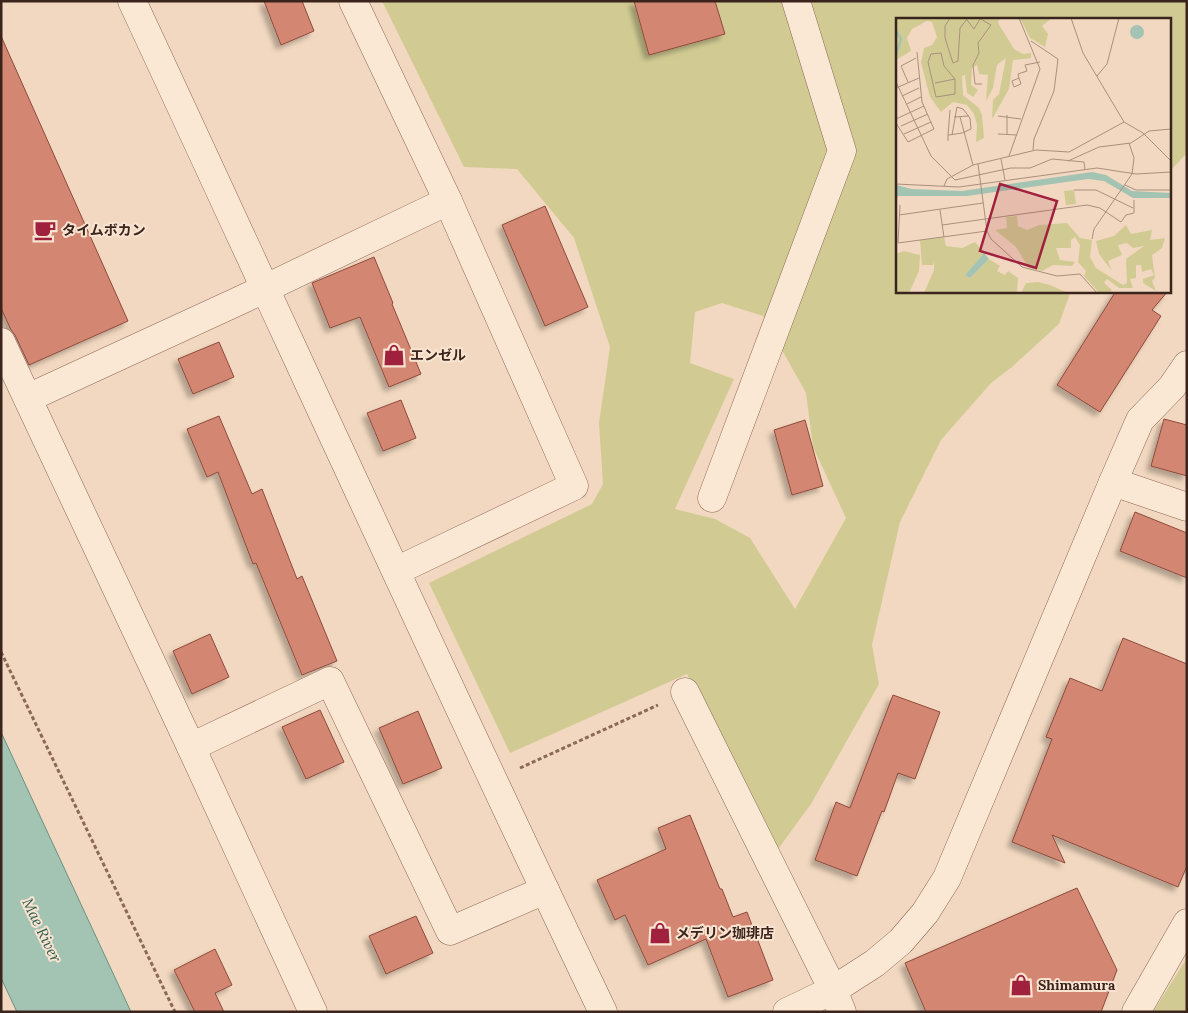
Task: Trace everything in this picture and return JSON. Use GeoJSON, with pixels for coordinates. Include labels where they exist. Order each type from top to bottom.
{"type":"FeatureCollection","features":[{"type":"Feature","properties":{"kind":"street"},"geometry":{"type":"LineString","coordinates":[[132,1],[603,1012]]}},
{"type":"Feature","properties":{"kind":"street"},"geometry":{"type":"LineString","coordinates":[[353,1],[448,201],[574,486],[396,571]]}},
{"type":"Feature","properties":{"kind":"street"},"geometry":{"type":"LineString","coordinates":[[712,498],[842,151],[796,1]]}},
{"type":"Feature","properties":{"kind":"street"},"geometry":{"type":"LineString","coordinates":[[28,398],[448,201]]}},
{"type":"Feature","properties":{"kind":"street"},"geometry":{"type":"LineString","coordinates":[[1,342],[313,1012]]}},
{"type":"Feature","properties":{"kind":"street"},"geometry":{"type":"LineString","coordinates":[[787,1012],[837,1001],[875,963],[901,941],[925,913],[947,878],[1112,482],[1140,420],[1172,387],[1187,365]]}},
{"type":"Feature","properties":{"kind":"street"},"geometry":{"type":"LineString","coordinates":[[1112,482],[1187,507]]}},
{"type":"Feature","properties":{"kind":"street"},"geometry":{"type":"LineString","coordinates":[[191,747],[330,681],[450,932],[545,890]]}},
{"type":"Feature","properties":{"kind":"street"},"geometry":{"type":"LineString","coordinates":[[685,692],[837,1001]]}},
{"type":"Feature","properties":{"kind":"street"},"geometry":{"type":"LineString","coordinates":[[1136,1012],[1187,923]]}},
{"type":"Feature","properties":{"kind":"path"},"geometry":{"type":"LineString","coordinates":[[1,652],[175,1012]]}},
{"type":"Feature","properties":{"kind":"path"},"geometry":{"type":"LineString","coordinates":[[515,771],[685,692]]}},
{"type":"Feature","properties":{"kind":"shaded area"},"geometry":{"type":"Polygon","coordinates":[[[382,1],[1187,1],[1187,153],[1170,171],[1170,18],[896,18],[896,292],[1071,292],[1059,324],[1012,367],[991,383],[941,440],[900,522],[872,645],[879,684],[811,804],[773,856],[687,674],[510,753],[429,583],[592,504],[603,484],[599,423],[610,347],[574,238],[517,169],[464,167],[382,1]],[[722,303],[695,312],[690,363],[734,379],[675,509],[715,519],[750,538],[795,609],[846,518],[813,447],[806,393],[763,316],[722,303]]]}},
{"type":"Feature","properties":{"kind":"shaded area"},"geometry":{"type":"Polygon","coordinates":[[[1187,958],[1187,1012],[1153,1012],[1187,958]]]}},
{"type":"Feature","properties":{"kind":"water","name":"Mae River"},"geometry":{"type":"Polygon","coordinates":[[[1,732],[131,1012],[17,1012],[1,978],[1,732]]]}},
{"type":"Feature","properties":{"kind":"building"},"geometry":{"type":"Polygon","coordinates":[[[264,1],[302,1],[314,31],[281,45],[264,1]]]}},
{"type":"Feature","properties":{"kind":"building"},"geometry":{"type":"Polygon","coordinates":[[[634,1],[715,1],[725,34],[649,55],[634,1]]]}},
{"type":"Feature","properties":{"kind":"building","name":"タイムボカン"},"geometry":{"type":"Polygon","coordinates":[[[1,36],[128,321],[29,365],[1,308],[1,36]]]}},
{"type":"Feature","properties":{"kind":"building"},"geometry":{"type":"Polygon","coordinates":[[[545,206],[588,307],[545,326],[502,225],[545,206]]]}},
{"type":"Feature","properties":{"kind":"building"},"geometry":{"type":"Polygon","coordinates":[[[374,257],[421,374],[389,387],[360,317],[330,328],[312,283],[374,257]]]}},
{"type":"Feature","properties":{"kind":"building"},"geometry":{"type":"Polygon","coordinates":[[[1115,292],[1167,292],[1152,310],[1161,316],[1100,412],[1057,385],[1115,292]]]}},
{"type":"Feature","properties":{"kind":"building"},"geometry":{"type":"Polygon","coordinates":[[[219,342],[234,377],[193,394],[178,359],[219,342]]]}},
{"type":"Feature","properties":{"kind":"building"},"geometry":{"type":"Polygon","coordinates":[[[401,400],[416,438],[383,451],[367,413],[401,400]]]}},
{"type":"Feature","properties":{"kind":"building"},"geometry":{"type":"Polygon","coordinates":[[[219,416],[252,494],[262,489],[297,579],[302,576],[337,661],[302,675],[256,563],[253,564],[218,472],[207,477],[187,429],[219,416]]]}},
{"type":"Feature","properties":{"kind":"building"},"geometry":{"type":"Polygon","coordinates":[[[1164,419],[1187,425],[1187,476],[1151,466],[1164,419]]]}},
{"type":"Feature","properties":{"kind":"building"},"geometry":{"type":"Polygon","coordinates":[[[805,420],[823,486],[792,495],[774,430],[805,420]]]}},
{"type":"Feature","properties":{"kind":"building"},"geometry":{"type":"Polygon","coordinates":[[[1135,512],[1187,533],[1187,578],[1120,551],[1135,512]]]}},
{"type":"Feature","properties":{"kind":"building"},"geometry":{"type":"Polygon","coordinates":[[[210,634],[229,677],[192,694],[173,651],[210,634]]]}},
{"type":"Feature","properties":{"kind":"building"},"geometry":{"type":"Polygon","coordinates":[[[1123,638],[1187,664],[1187,866],[1178,887],[1052,835],[1065,863],[1012,842],[1052,739],[1046,737],[1070,678],[1102,691],[1123,638]]]}},
{"type":"Feature","properties":{"kind":"building"},"geometry":{"type":"Polygon","coordinates":[[[893,695],[940,712],[915,779],[898,773],[857,876],[815,860],[836,802],[850,808],[893,695]]]}},
{"type":"Feature","properties":{"kind":"building"},"geometry":{"type":"Polygon","coordinates":[[[320,710],[344,762],[306,779],[282,727],[320,710]]]}},
{"type":"Feature","properties":{"kind":"building"},"geometry":{"type":"Polygon","coordinates":[[[418,711],[442,768],[403,784],[379,728],[418,711]]]}},
{"type":"Feature","properties":{"kind":"building"},"geometry":{"type":"Polygon","coordinates":[[[690,815],[733,917],[747,912],[773,980],[728,997],[706,939],[648,965],[625,915],[615,920],[597,880],[666,849],[658,828],[690,815]]]}},
{"type":"Feature","properties":{"kind":"building"},"geometry":{"type":"Polygon","coordinates":[[[1077,888],[1117,970],[1101,1012],[926,1012],[905,963],[1077,888]]]}},
{"type":"Feature","properties":{"kind":"building"},"geometry":{"type":"Polygon","coordinates":[[[416,916],[433,953],[386,974],[369,936],[416,916]]]}},
{"type":"Feature","properties":{"kind":"building"},"geometry":{"type":"Polygon","coordinates":[[[215,949],[232,985],[215,993],[224,1012],[195,1012],[174,970],[215,949]]]}},
{"type":"Feature","properties":{"kind":"place","name":"タイムボカン"},"geometry":{"type":"Point","coordinates":[45,230]}},
{"type":"Feature","properties":{"kind":"place","name":"エンゼル"},"geometry":{"type":"Point","coordinates":[394,355]}},
{"type":"Feature","properties":{"kind":"place","name":"メデリン珈琲店"},"geometry":{"type":"Point","coordinates":[660,933]}},
{"type":"Feature","properties":{"kind":"place","name":"Shimamura"},"geometry":{"type":"Point","coordinates":[1021,985]}}]}
